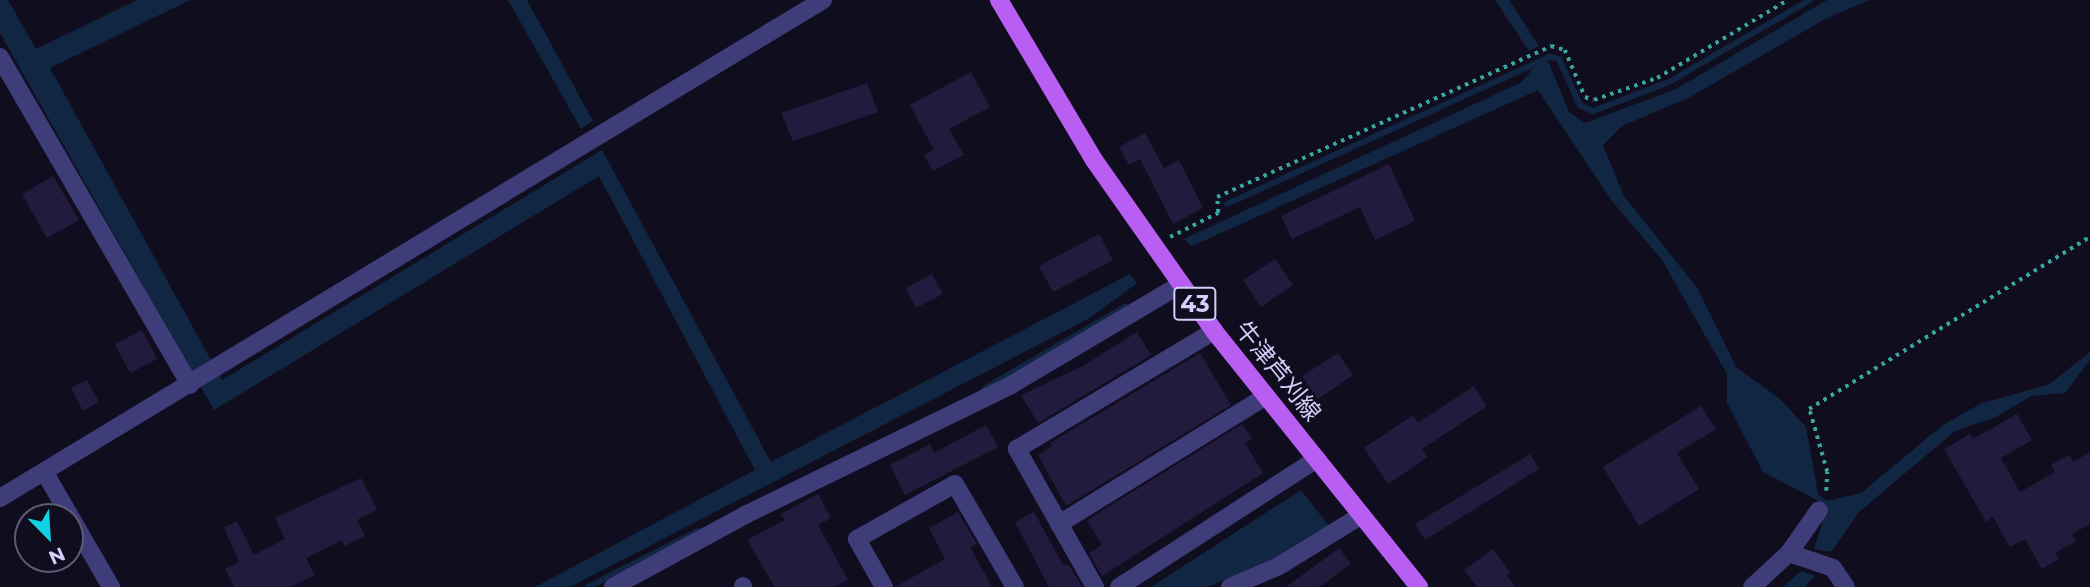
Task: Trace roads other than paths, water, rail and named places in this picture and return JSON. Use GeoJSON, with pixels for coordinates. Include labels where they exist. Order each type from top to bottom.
{"type":"FeatureCollection","features":[{"type":"Feature","properties":{"kind":"main road","name":"牛津芦刈線"},"geometry":{"type":"LineString","coordinates":[[999,0],[1094,160],[1214,331],[1419,587]]}},
{"type":"Feature","properties":{"kind":"street"},"geometry":{"type":"LineString","coordinates":[[0,498],[823,0]]}},
{"type":"Feature","properties":{"kind":"street"},"geometry":{"type":"LineString","coordinates":[[0,57],[190,385]]}},
{"type":"Feature","properties":{"kind":"street"},"geometry":{"type":"LineString","coordinates":[[613,587],[747,514],[1011,386],[1181,284]]}},
{"type":"Feature","properties":{"kind":"street"},"geometry":{"type":"LineString","coordinates":[[1095,587],[1017,449],[1214,331]]}},
{"type":"Feature","properties":{"kind":"street"},"geometry":{"type":"LineString","coordinates":[[1059,524],[1266,396]]}},
{"type":"Feature","properties":{"kind":"street"},"geometry":{"type":"LineString","coordinates":[[1119,587],[1317,459]]}},
{"type":"Feature","properties":{"kind":"street"},"geometry":{"type":"LineString","coordinates":[[45,473],[111,587]]}},
{"type":"Feature","properties":{"kind":"street"},"geometry":{"type":"LineString","coordinates":[[884,587],[857,539],[956,484],[1015,587]]}},
{"type":"Feature","properties":{"kind":"street"},"geometry":{"type":"LineString","coordinates":[[1752,587],[1789,553],[1819,510]]}},
{"type":"Feature","properties":{"kind":"street"},"geometry":{"type":"LineString","coordinates":[[1230,587],[1279,566],[1362,515]]}},
{"type":"Feature","properties":{"kind":"street"},"geometry":{"type":"LineString","coordinates":[[1789,553],[1833,568],[1846,587]]}},
{"type":"Feature","properties":{"kind":"water"},"geometry":{"type":"Polygon","coordinates":[[[0,0],[8,0],[36,49],[137,0],[190,0],[50,68],[222,380],[602,150],[771,462],[1130,274],[1137,283],[1090,318],[570,587],[535,587],[755,470],[599,176],[214,410],[0,33],[0,0]]]}},
{"type":"Feature","properties":{"kind":"water"},"geometry":{"type":"Polygon","coordinates":[[[508,0],[527,0],[593,121],[581,129],[508,0]]]}},
{"type":"Feature","properties":{"kind":"water"},"geometry":{"type":"Polygon","coordinates":[[[1495,0],[1509,0],[1539,46],[1529,51],[1495,0]]]}},
{"type":"Feature","properties":{"kind":"water"},"geometry":{"type":"Polygon","coordinates":[[[1827,0],[1869,0],[1825,19],[1690,97],[1622,126],[1603,145],[1624,196],[1698,289],[1736,367],[1780,399],[1806,427],[1818,494],[1827,501],[1861,493],[1943,425],[1982,403],[2048,385],[2090,352],[2090,360],[2065,393],[2031,396],[1996,417],[1955,431],[1859,512],[1831,552],[1814,549],[1826,511],[1817,500],[1763,472],[1727,403],[1727,374],[1662,260],[1612,201],[1538,90],[1192,246],[1184,239],[1522,82],[1534,67],[1548,61],[1569,112],[1585,123],[1676,89],[1827,0]]]}},
{"type":"Feature","properties":{"kind":"water"},"geometry":{"type":"Polygon","coordinates":[[[1301,490],[1329,526],[1276,558],[1208,587],[1151,587],[1301,490]]]}},
{"type":"Feature","properties":{"kind":"water"},"geometry":{"type":"Polygon","coordinates":[[[1801,571],[1815,576],[1804,587],[1783,587],[1801,571]]]}},
{"type":"Feature","properties":{"kind":"waterway"},"geometry":{"type":"LineString","coordinates":[[1227,204],[1549,57],[1559,59],[1580,105],[1593,111],[1669,82],[1810,0]]}},
{"type":"Feature","properties":{"kind":"waterway"},"geometry":{"type":"LineString","coordinates":[[984,389],[1126,306]]}},
{"type":"Feature","properties":{"kind":"waterway"},"geometry":{"type":"LineString","coordinates":[[588,587],[698,531]]}}]}
